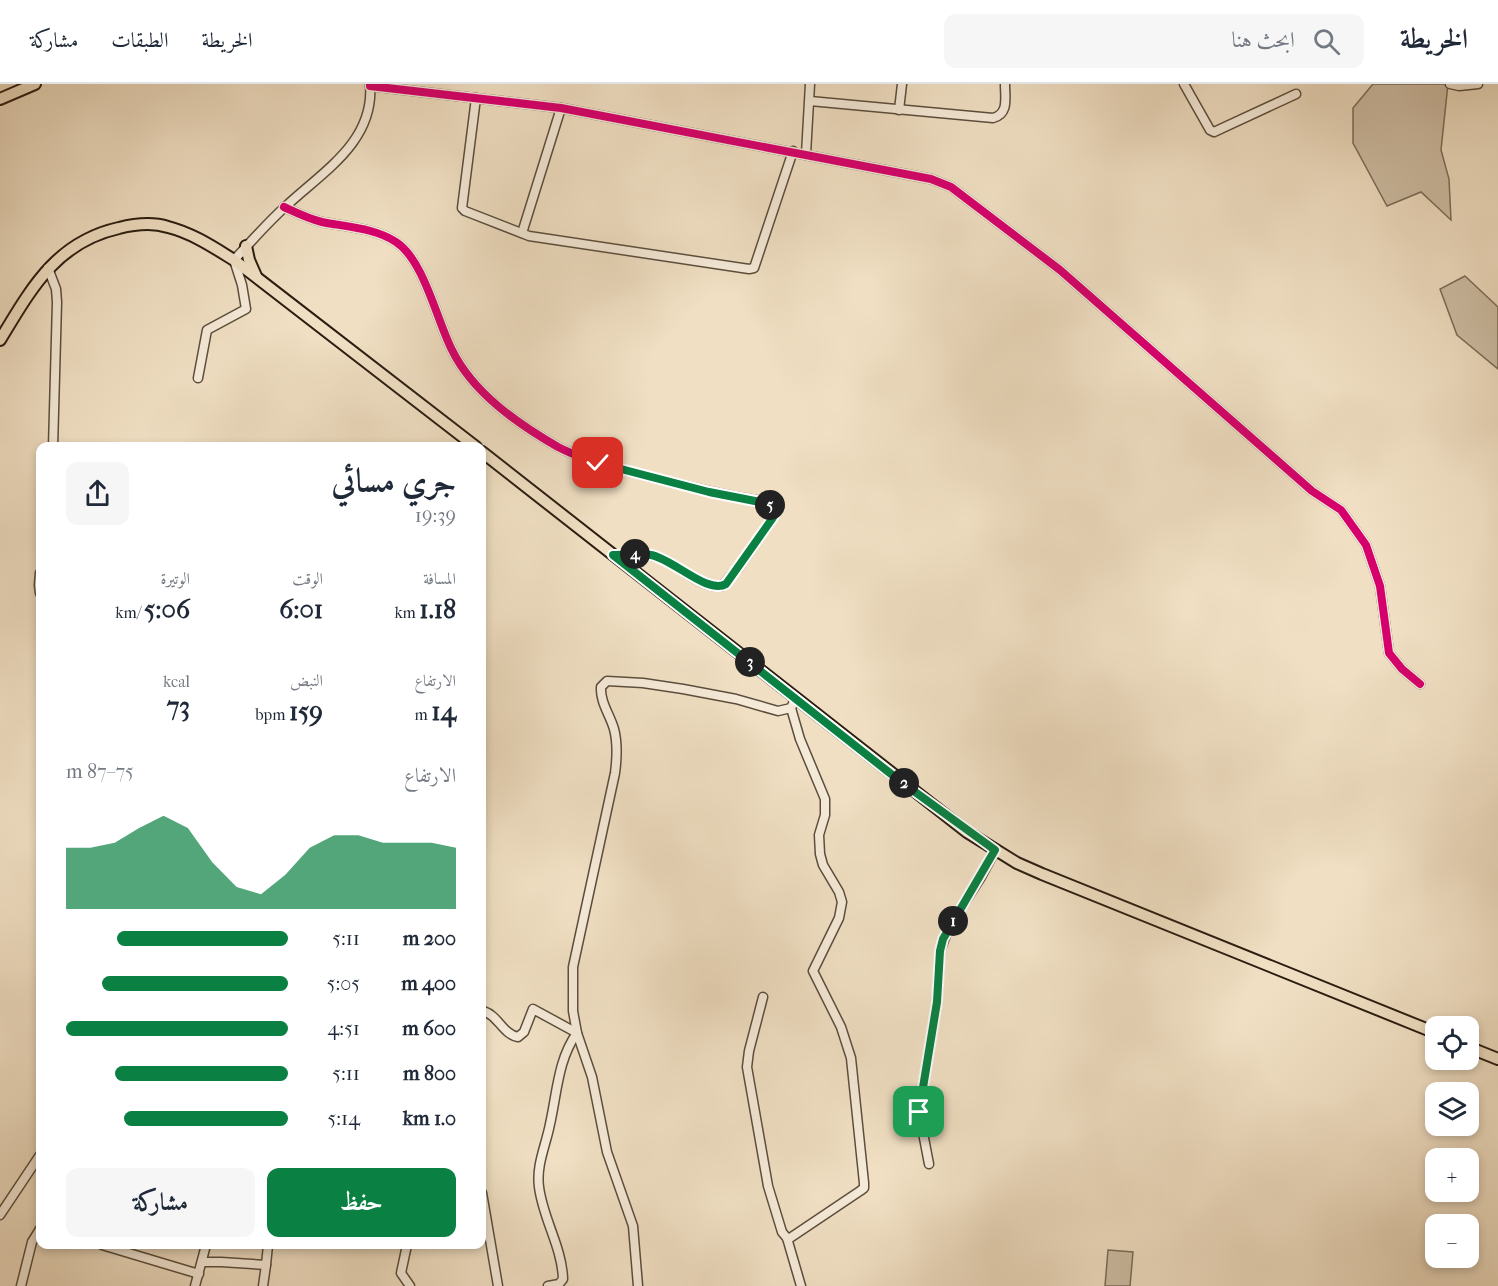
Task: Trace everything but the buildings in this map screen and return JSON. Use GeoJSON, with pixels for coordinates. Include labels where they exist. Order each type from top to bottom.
{"type":"FeatureCollection","features":[{"type":"Feature","properties":{"kind":"main road"},"geometry":{"type":"LineString","coordinates":[[0,99],[35,84]]}},
{"type":"Feature","properties":{"kind":"main road"},"geometry":{"type":"LineString","coordinates":[[0,340],[48,268],[65,252],[92,236],[129,225],[168,226],[234,260],[470,442]]}},
{"type":"Feature","properties":{"kind":"main road"},"geometry":{"type":"LineString","coordinates":[[246,246],[249,260],[258,279]]}},
{"type":"Feature","properties":{"kind":"main road"},"geometry":{"type":"LineString","coordinates":[[486,455],[793,702],[995,850],[1042,874],[1425,1029]]}},
{"type":"Feature","properties":{"kind":"main road"},"geometry":{"type":"LineString","coordinates":[[1479,1051],[1498,1059]]}},
{"type":"Feature","properties":{"kind":"street"},"geometry":{"type":"LineString","coordinates":[[806,154],[810,84]]}},
{"type":"Feature","properties":{"kind":"street"},"geometry":{"type":"LineString","coordinates":[[899,110],[902,84]]}},
{"type":"Feature","properties":{"kind":"street"},"geometry":{"type":"LineString","coordinates":[[810,102],[993,118],[1000,117],[1004,112],[1005,84]]}},
{"type":"Feature","properties":{"kind":"street"},"geometry":{"type":"LineString","coordinates":[[1184,84],[1210,130],[1214,132],[1296,94]]}},
{"type":"Feature","properties":{"kind":"street"},"geometry":{"type":"LineString","coordinates":[[1450,84],[1459,86],[1478,84]]}},
{"type":"Feature","properties":{"kind":"street"},"geometry":{"type":"LineString","coordinates":[[198,378],[207,330],[246,309],[242,285],[234,260],[284,207],[352,146],[366,121],[370,106],[370,85],[561,108],[931,179],[951,187],[1059,270],[1312,491],[1341,510],[1366,545],[1373,562],[1380,586],[1389,653],[1402,669],[1420,684]]}},
{"type":"Feature","properties":{"kind":"street"},"geometry":{"type":"LineString","coordinates":[[477,98],[462,208],[538,238],[754,268],[793,151]]}},
{"type":"Feature","properties":{"kind":"street"},"geometry":{"type":"LineString","coordinates":[[522,233],[561,108]]}},
{"type":"Feature","properties":{"kind":"street"},"geometry":{"type":"LineString","coordinates":[[284,207],[320,221],[382,235],[405,249],[427,288],[453,352],[465,371],[480,389],[501,408],[545,439],[560,448],[598,463],[709,492],[760,502],[771,505],[775,510],[772,519],[739,567],[722,586],[710,586],[675,564],[649,555],[613,555]]}},
{"type":"Feature","properties":{"kind":"street"},"geometry":{"type":"LineString","coordinates":[[48,268],[56,289],[57,302],[53,442]]}},
{"type":"Feature","properties":{"kind":"street"},"geometry":{"type":"LineString","coordinates":[[638,1286],[633,1226],[607,1152],[592,1077],[577,1033],[573,1011],[573,967],[618,750],[614,729],[602,698],[601,687],[607,681],[643,683],[720,696],[778,711],[793,702],[800,739],[825,799],[825,815],[819,835],[820,854],[823,865],[839,892],[842,902],[839,918],[813,971],[841,1027],[852,1058],[864,1188],[787,1238]]}},
{"type":"Feature","properties":{"kind":"street"},"geometry":{"type":"LineString","coordinates":[[929,1164],[919,1112],[937,1002],[940,951],[949,927],[981,877],[995,850]]}},
{"type":"Feature","properties":{"kind":"street"},"geometry":{"type":"LineString","coordinates":[[763,997],[747,1067],[768,1186],[801,1286]]}},
{"type":"Feature","properties":{"kind":"street"},"geometry":{"type":"LineString","coordinates":[[486,1013],[492,1016],[510,1035],[518,1037],[524,1032],[533,1009],[577,1033]]}},
{"type":"Feature","properties":{"kind":"street"},"geometry":{"type":"LineString","coordinates":[[548,1286],[559,1285],[563,1279],[562,1261],[539,1190],[538,1175],[561,1066],[569,1043],[577,1033]]}},
{"type":"Feature","properties":{"kind":"street"},"geometry":{"type":"LineString","coordinates":[[0,1215],[36,1161]]}},
{"type":"Feature","properties":{"kind":"street"},"geometry":{"type":"LineString","coordinates":[[486,1216],[498,1286]]}},
{"type":"Feature","properties":{"kind":"street"},"geometry":{"type":"LineString","coordinates":[[21,1286],[32,1242],[36,1236]]}},
{"type":"Feature","properties":{"kind":"street"},"geometry":{"type":"LineString","coordinates":[[115,1249],[199,1274]]}},
{"type":"Feature","properties":{"kind":"street"},"geometry":{"type":"LineString","coordinates":[[195,1286],[205,1249]]}},
{"type":"Feature","properties":{"kind":"street"},"geometry":{"type":"LineString","coordinates":[[263,1286],[268,1249]]}},
{"type":"Feature","properties":{"kind":"street"},"geometry":{"type":"LineString","coordinates":[[406,1249],[401,1273],[410,1286]]}},
{"type":"Feature","properties":{"kind":"street"},"geometry":{"type":"LineString","coordinates":[[202,1262],[266,1265]]}},
{"type":"Feature","properties":{"kind":"shaded area"},"geometry":{"type":"Polygon","coordinates":[[[1373,84],[1448,84],[1441,150],[1449,179],[1451,220],[1421,192],[1387,206],[1353,143],[1353,108],[1373,84]]]}},
{"type":"Feature","properties":{"kind":"shaded area"},"geometry":{"type":"Polygon","coordinates":[[[1465,276],[1498,307],[1498,369],[1457,335],[1440,289],[1465,276]]]}},
{"type":"Feature","properties":{"kind":"shaded area"},"geometry":{"type":"Polygon","coordinates":[[[1108,1250],[1133,1252],[1130,1286],[1105,1286],[1108,1250]]]}},
{"type":"Feature","properties":{"kind":"cycle path"},"geometry":{"type":"LineString","coordinates":[[370,84],[370,86],[561,108],[931,179],[951,187],[1060,270],[1312,491],[1341,510],[1366,545],[1380,586],[1389,653],[1402,669],[1420,684]]}},
{"type":"Feature","properties":{"kind":"cycle path"},"geometry":{"type":"LineString","coordinates":[[284,207],[317,221],[379,234],[396,242],[406,251],[422,276],[446,338],[461,366],[484,394],[512,418],[543,438],[566,451],[601,464],[762,502],[772,506],[775,510],[772,519],[739,567],[722,586],[699,581],[667,561],[654,556],[613,555]]}},
{"type":"Feature","properties":{"kind":"route"},"geometry":{"type":"LineString","coordinates":[[598,463],[774,507],[775,514],[772,519],[726,584],[722,586],[704,584],[675,564],[660,558],[649,555],[613,555],[900,781],[967,832],[995,850],[943,939],[940,951],[937,1002],[919,1112]]}}]}
